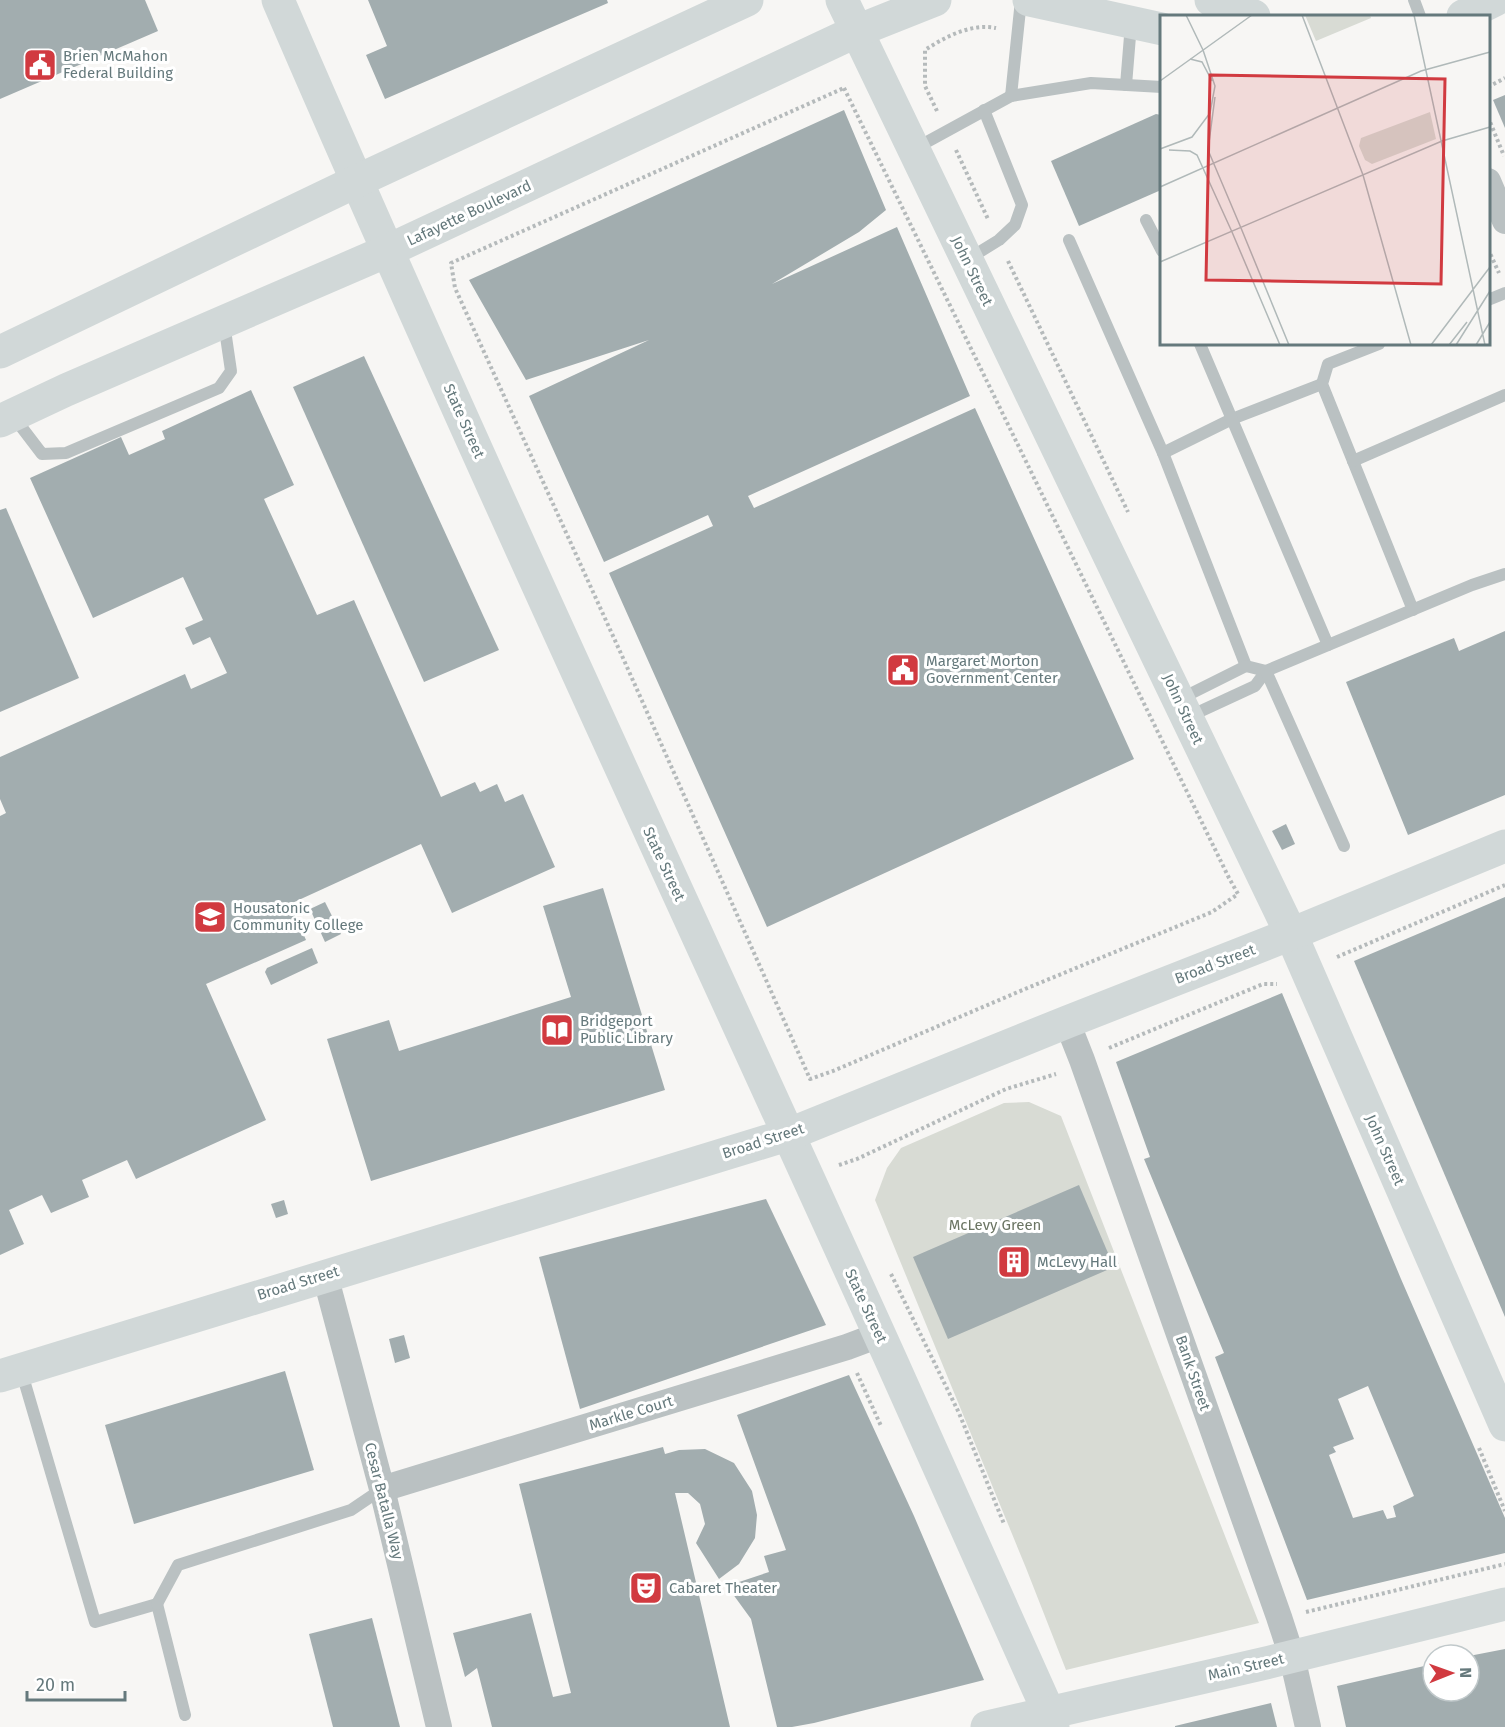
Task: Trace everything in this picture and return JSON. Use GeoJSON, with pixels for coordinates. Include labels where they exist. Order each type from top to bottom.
{"type":"FeatureCollection","features":[{"type":"Feature","properties":{"kind":"street","name":"State Street"},"geometry":{"type":"LineString","coordinates":[[278,0],[387,251],[888,1353],[1051,1720]]}},
{"type":"Feature","properties":{"kind":"street"},"geometry":{"type":"LineString","coordinates":[[0,352],[357,181],[747,0]]}},
{"type":"Feature","properties":{"kind":"street","name":"John Street"},"geometry":{"type":"LineString","coordinates":[[842,0],[1292,934],[1505,1425]]}},
{"type":"Feature","properties":{"kind":"street","name":"Lafayette Boulevard"},"geometry":{"type":"LineString","coordinates":[[6,418],[387,251],[856,31],[935,0]]}},
{"type":"Feature","properties":{"kind":"street"},"geometry":{"type":"LineString","coordinates":[[1029,0],[1146,26]]}},
{"type":"Feature","properties":{"kind":"street"},"geometry":{"type":"LineString","coordinates":[[1211,0],[1251,15]]}},
{"type":"Feature","properties":{"kind":"street"},"geometry":{"type":"LineString","coordinates":[[1465,15],[1495,0]]}},
{"type":"Feature","properties":{"kind":"street"},"geometry":{"type":"LineString","coordinates":[[1490,25],[1505,21]]}},
{"type":"Feature","properties":{"kind":"street"},"geometry":{"type":"LineString","coordinates":[[1490,186],[1505,221]]}},
{"type":"Feature","properties":{"kind":"street","name":"Broad Street"},"geometry":{"type":"LineString","coordinates":[[11,1372],[788,1135],[1292,934],[1505,846]]}},
{"type":"Feature","properties":{"kind":"street","name":"Bank Street"},"geometry":{"type":"LineString","coordinates":[[1067,1022],[1292,1657],[1308,1727]]}},
{"type":"Feature","properties":{"kind":"street","name":"Cesar Batalla Way"},"geometry":{"type":"LineString","coordinates":[[325,1275],[382,1489],[439,1727]]}},
{"type":"Feature","properties":{"kind":"street","name":"Markle Court"},"geometry":{"type":"LineString","coordinates":[[382,1489],[847,1347],[879,1335]]}},
{"type":"Feature","properties":{"kind":"street","name":"Main Street"},"geometry":{"type":"LineString","coordinates":[[987,1727],[1051,1720],[1312,1650],[1505,1604]]}},
{"type":"Feature","properties":{"kind":"lane"},"geometry":{"type":"LineString","coordinates":[[1011,96],[1021,0]]}},
{"type":"Feature","properties":{"kind":"lane"},"geometry":{"type":"LineString","coordinates":[[1414,0],[1420,15]]}},
{"type":"Feature","properties":{"kind":"lane"},"geometry":{"type":"LineString","coordinates":[[1126,85],[1146,26]]}},
{"type":"Feature","properties":{"kind":"lane"},"geometry":{"type":"LineString","coordinates":[[914,150],[1011,96],[1091,83],[1160,87]]}},
{"type":"Feature","properties":{"kind":"lane"},"geometry":{"type":"LineString","coordinates":[[967,260],[999,240],[1015,225],[1022,205],[984,110]]}},
{"type":"Feature","properties":{"kind":"lane"},"geometry":{"type":"LineString","coordinates":[[1146,220],[1160,249]]}},
{"type":"Feature","properties":{"kind":"lane"},"geometry":{"type":"LineString","coordinates":[[1069,240],[1163,453],[1246,666]]}},
{"type":"Feature","properties":{"kind":"lane"},"geometry":{"type":"LineString","coordinates":[[1490,299],[1505,293]]}},
{"type":"Feature","properties":{"kind":"lane"},"geometry":{"type":"LineString","coordinates":[[6,418],[42,454],[66,453],[208,392],[219,387],[231,371],[224,323]]}},
{"type":"Feature","properties":{"kind":"lane"},"geometry":{"type":"LineString","coordinates":[[1200,345],[1328,645]]}},
{"type":"Feature","properties":{"kind":"lane"},"geometry":{"type":"LineString","coordinates":[[1376,345],[1328,364],[1322,384],[1413,610]]}},
{"type":"Feature","properties":{"kind":"lane"},"geometry":{"type":"LineString","coordinates":[[1163,453],[1232,420],[1322,384]]}},
{"type":"Feature","properties":{"kind":"lane"},"geometry":{"type":"LineString","coordinates":[[1353,461],[1505,395]]}},
{"type":"Feature","properties":{"kind":"lane"},"geometry":{"type":"LineString","coordinates":[[1183,709],[1255,686],[1266,671],[1505,574]]}},
{"type":"Feature","properties":{"kind":"lane"},"geometry":{"type":"LineString","coordinates":[[1183,709],[1246,666],[1266,671]]}},
{"type":"Feature","properties":{"kind":"lane"},"geometry":{"type":"LineString","coordinates":[[1266,671],[1344,846]]}},
{"type":"Feature","properties":{"kind":"lane"},"geometry":{"type":"LineString","coordinates":[[11,1372],[94,1622],[157,1604]]}},
{"type":"Feature","properties":{"kind":"lane"},"geometry":{"type":"LineString","coordinates":[[185,1715],[157,1604],[178,1565],[351,1510],[382,1489]]}},
{"type":"Feature","properties":{"kind":"path"},"geometry":{"type":"LineString","coordinates":[[925,50],[925,86],[1132,521]]}},
{"type":"Feature","properties":{"kind":"path"},"geometry":{"type":"LineString","coordinates":[[1490,86],[1505,78]]}},
{"type":"Feature","properties":{"kind":"path"},"geometry":{"type":"LineString","coordinates":[[843,88],[451,263],[455,288],[810,1078],[833,1071],[1212,912],[1238,894]]}},
{"type":"Feature","properties":{"kind":"path"},"geometry":{"type":"LineString","coordinates":[[1490,122],[1505,158]]}},
{"type":"Feature","properties":{"kind":"path"},"geometry":{"type":"LineString","coordinates":[[1490,253],[1501,278]]}},
{"type":"Feature","properties":{"kind":"path"},"geometry":{"type":"LineString","coordinates":[[1335,957],[1505,885]]}},
{"type":"Feature","properties":{"kind":"path"},"geometry":{"type":"LineString","coordinates":[[1109,1047],[1263,984],[1285,984]]}},
{"type":"Feature","properties":{"kind":"path"},"geometry":{"type":"LineString","coordinates":[[839,1166],[1006,1089],[1058,1073]]}},
{"type":"Feature","properties":{"kind":"path"},"geometry":{"type":"LineString","coordinates":[[887,1265],[959,1413],[972,1448]]}},
{"type":"Feature","properties":{"kind":"path"},"geometry":{"type":"LineString","coordinates":[[1302,1611],[1309,1612],[1505,1564]]}},
{"type":"Feature","properties":{"kind":"green space","name":"McLevy Green"},"geometry":{"type":"Polygon","coordinates":[[[1029,1102],[1061,1116],[1259,1623],[1066,1670],[875,1200],[887,1168],[901,1148],[1004,1103],[1029,1102]]]}},
{"type":"Feature","properties":{"kind":"building","name":"Brien McMahon Federal Building"},"geometry":{"type":"Polygon","coordinates":[[[0,0],[145,0],[158,31],[0,99],[0,0]]]}},
{"type":"Feature","properties":{"kind":"building"},"geometry":{"type":"Polygon","coordinates":[[[368,0],[607,0],[608,3],[385,99],[366,55],[387,46],[368,0]]]}},
{"type":"Feature","properties":{"kind":"building"},"geometry":{"type":"Polygon","coordinates":[[[1505,95],[1505,128],[1493,100],[1505,95]]]}},
{"type":"Feature","properties":{"kind":"building","name":"Margaret Morton Government Center"},"geometry":{"type":"Polygon","coordinates":[[[844,110],[886,210],[859,232],[772,284],[897,227],[970,396],[748,496],[754,508],[975,408],[1134,759],[767,927],[609,573],[713,526],[708,515],[604,562],[529,396],[649,340],[526,380],[469,280],[844,110]]]}},
{"type":"Feature","properties":{"kind":"building"},"geometry":{"type":"Polygon","coordinates":[[[1156,114],[1160,115],[1160,190],[1079,226],[1051,161],[1156,114]]]}},
{"type":"Feature","properties":{"kind":"building"},"geometry":{"type":"Polygon","coordinates":[[[364,356],[499,650],[424,682],[293,387],[364,356]]]}},
{"type":"Feature","properties":{"kind":"building","name":"Housatonic Community College"},"geometry":{"type":"Polygon","coordinates":[[[251,390],[294,485],[264,499],[317,615],[354,600],[441,797],[475,782],[480,792],[497,784],[505,802],[523,794],[555,867],[452,913],[421,844],[290,904],[306,940],[206,984],[266,1120],[136,1179],[127,1160],[82,1180],[89,1197],[51,1213],[42,1195],[9,1210],[24,1244],[0,1255],[0,816],[6,813],[0,799],[0,757],[185,674],[191,689],[227,673],[210,637],[193,645],[185,628],[203,620],[183,577],[93,618],[30,478],[121,437],[129,455],[165,439],[162,431],[251,390]]]}},
{"type":"Feature","properties":{"kind":"building"},"geometry":{"type":"Polygon","coordinates":[[[6,508],[79,678],[0,712],[0,510],[6,508]]]}},
{"type":"Feature","properties":{"kind":"building"},"geometry":{"type":"Polygon","coordinates":[[[1505,631],[1505,795],[1408,835],[1346,682],[1454,638],[1459,651],[1505,631]]]}},
{"type":"Feature","properties":{"kind":"building"},"geometry":{"type":"Polygon","coordinates":[[[1286,824],[1295,844],[1282,850],[1272,831],[1286,824]]]}},
{"type":"Feature","properties":{"kind":"building","name":"Bridgeport Public Library"},"geometry":{"type":"Polygon","coordinates":[[[603,888],[665,1090],[371,1181],[327,1039],[389,1020],[399,1051],[571,997],[543,906],[603,888]]]}},
{"type":"Feature","properties":{"kind":"building"},"geometry":{"type":"Polygon","coordinates":[[[1505,897],[1505,1317],[1354,961],[1505,897]]]}},
{"type":"Feature","properties":{"kind":"building"},"geometry":{"type":"Polygon","coordinates":[[[325,902],[341,934],[325,942],[310,909],[325,902]]]}},
{"type":"Feature","properties":{"kind":"building"},"geometry":{"type":"Polygon","coordinates":[[[312,948],[318,963],[271,985],[265,972],[267,968],[312,948]]]}},
{"type":"Feature","properties":{"kind":"building"},"geometry":{"type":"Polygon","coordinates":[[[1282,993],[1401,1279],[1505,1518],[1505,1553],[1307,1600],[1215,1357],[1224,1353],[1144,1159],[1150,1157],[1116,1062],[1282,993]],[[1368,1386],[1338,1399],[1354,1439],[1333,1447],[1336,1452],[1329,1455],[1353,1518],[1383,1510],[1387,1519],[1396,1517],[1393,1506],[1414,1496],[1368,1386]]]}},
{"type":"Feature","properties":{"kind":"building","name":"McLevy Hall"},"geometry":{"type":"Polygon","coordinates":[[[1079,1185],[1114,1267],[948,1339],[913,1257],[1079,1185]]]}},
{"type":"Feature","properties":{"kind":"building"},"geometry":{"type":"Polygon","coordinates":[[[766,1199],[826,1325],[580,1409],[539,1257],[766,1199]]]}},
{"type":"Feature","properties":{"kind":"building"},"geometry":{"type":"Polygon","coordinates":[[[284,1200],[288,1214],[276,1218],[271,1204],[284,1200]]]}},
{"type":"Feature","properties":{"kind":"building"},"geometry":{"type":"Polygon","coordinates":[[[404,1335],[410,1358],[395,1363],[389,1339],[404,1335]]]}},
{"type":"Feature","properties":{"kind":"building"},"geometry":{"type":"Polygon","coordinates":[[[285,1371],[314,1470],[134,1524],[105,1425],[285,1371]]]}},
{"type":"Feature","properties":{"kind":"building"},"geometry":{"type":"Polygon","coordinates":[[[849,1375],[914,1516],[984,1680],[814,1723],[777,1727],[751,1619],[727,1586],[769,1572],[764,1556],[786,1550],[737,1415],[849,1375]]]}},
{"type":"Feature","properties":{"kind":"building","name":"Cabaret Theater"},"geometry":{"type":"Polygon","coordinates":[[[663,1447],[665,1454],[679,1450],[705,1449],[734,1463],[752,1491],[757,1515],[755,1538],[739,1564],[719,1579],[696,1543],[705,1524],[700,1504],[688,1493],[675,1493],[730,1727],[492,1727],[477,1668],[465,1677],[453,1633],[531,1613],[553,1697],[571,1693],[519,1484],[663,1447]]]}},
{"type":"Feature","properties":{"kind":"building"},"geometry":{"type":"Polygon","coordinates":[[[372,1618],[400,1727],[333,1727],[309,1634],[372,1618]]]}},
{"type":"Feature","properties":{"kind":"building"},"geometry":{"type":"Polygon","coordinates":[[[1505,1649],[1505,1727],[1346,1727],[1337,1686],[1421,1667],[1421,1703],[1481,1703],[1481,1654],[1505,1649]]]}},
{"type":"Feature","properties":{"kind":"building"},"geometry":{"type":"Polygon","coordinates":[[[1271,1703],[1277,1727],[1175,1727],[1175,1726],[1271,1703]]]}},
{"type":"Feature","properties":{"kind":"place","name":"Brien McMahon Federal Building"},"geometry":{"type":"Point","coordinates":[40,65]}},
{"type":"Feature","properties":{"kind":"place","name":"Margaret Morton Government Center"},"geometry":{"type":"Point","coordinates":[903,670]}},
{"type":"Feature","properties":{"kind":"place","name":"Housatonic Community College"},"geometry":{"type":"Point","coordinates":[210,917]}},
{"type":"Feature","properties":{"kind":"place","name":"Bridgeport Public Library"},"geometry":{"type":"Point","coordinates":[557,1030]}},
{"type":"Feature","properties":{"kind":"place","name":"McLevy Hall"},"geometry":{"type":"Point","coordinates":[1014,1262]}},
{"type":"Feature","properties":{"kind":"place","name":"Cabaret Theater"},"geometry":{"type":"Point","coordinates":[646,1588]}}]}
